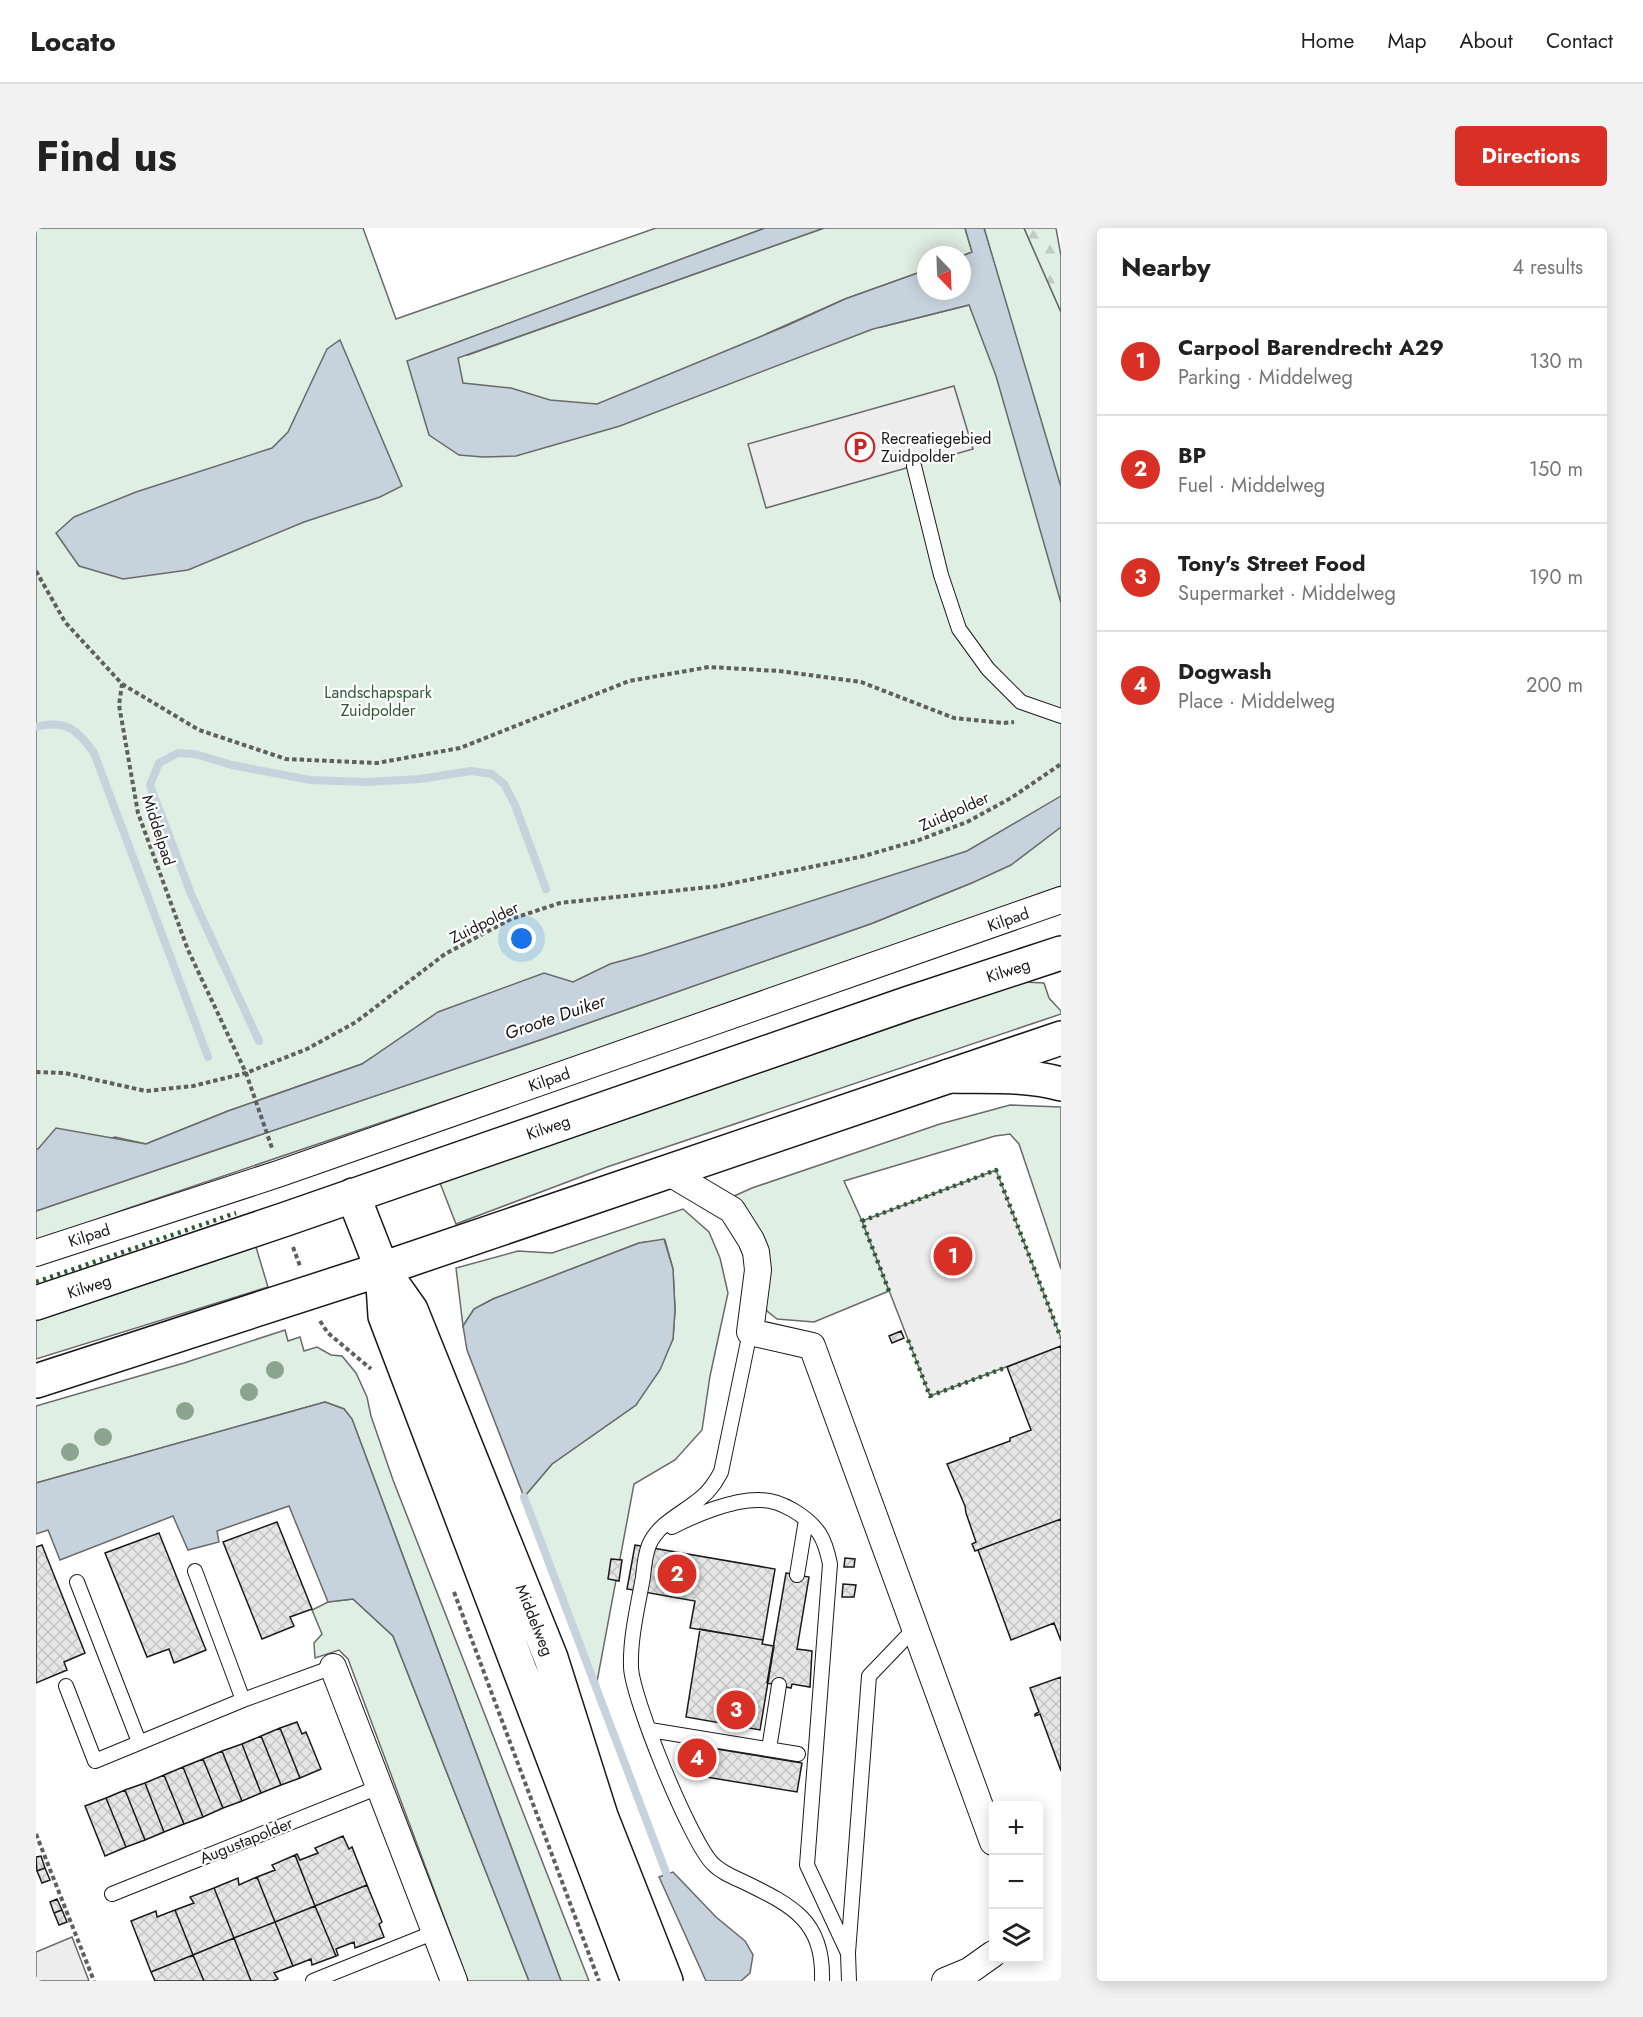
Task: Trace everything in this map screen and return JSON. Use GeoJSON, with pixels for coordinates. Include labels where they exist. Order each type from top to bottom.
{"type":"FeatureCollection","features":[{"type":"Feature","properties":{"kind":"main road","name":"Kilweg"},"geometry":{"type":"LineString","coordinates":[[36,1303],[876,1014],[1061,953]]}},
{"type":"Feature","properties":{"kind":"main road"},"geometry":{"type":"LineString","coordinates":[[36,1382],[382,1269],[1061,1038]]}},
{"type":"Feature","properties":{"kind":"main road"},"geometry":{"type":"LineString","coordinates":[[949,1076],[1025,1078],[1061,1084]]}},
{"type":"Feature","properties":{"kind":"main road","name":"Middelweg"},"geometry":{"type":"LineString","coordinates":[[353,1195],[382,1269],[411,1310],[542,1636],[601,1816],[666,1981]]}},
{"type":"Feature","properties":{"kind":"main road","name":"Middelweg"},"geometry":{"type":"LineString","coordinates":[[382,1269],[385,1317],[638,1981]]}},
{"type":"Feature","properties":{"kind":"street","name":"Kilpad"},"geometry":{"type":"LineString","coordinates":[[36,1253],[278,1173],[1061,900]]}},
{"type":"Feature","properties":{"kind":"street"},"geometry":{"type":"LineString","coordinates":[[668,1172],[732,1210],[751,1240],[756,1252],[758,1270],[750,1332],[812,1346],[989,1831]]}},
{"type":"Feature","properties":{"kind":"street"},"geometry":{"type":"LineString","coordinates":[[333,1667],[454,1981]]}},
{"type":"Feature","properties":{"kind":"street"},"geometry":{"type":"LineString","coordinates":[[945,1981],[969,1971],[989,1957]]}},
{"type":"Feature","properties":{"kind":"lane"},"geometry":{"type":"LineString","coordinates":[[914,466],[941,575],[959,629],[988,669],[1021,702],[1061,716]]}},
{"type":"Feature","properties":{"kind":"lane"},"geometry":{"type":"LineString","coordinates":[[750,1332],[721,1472],[713,1486],[702,1498],[661,1527],[648,1548],[634,1631],[631,1668],[634,1685],[650,1730],[672,1786],[701,1848],[711,1863],[722,1872],[782,1901],[802,1917],[813,1930],[820,1947],[823,1965],[822,1981]]}},
{"type":"Feature","properties":{"kind":"lane"},"geometry":{"type":"LineString","coordinates":[[653,1537],[698,1515],[751,1500],[774,1502],[799,1514],[819,1534],[830,1564],[807,1865],[848,1953]]}},
{"type":"Feature","properties":{"kind":"lane"},"geometry":{"type":"LineString","coordinates":[[798,1575],[806,1520]]}},
{"type":"Feature","properties":{"kind":"lane"},"geometry":{"type":"LineString","coordinates":[[195,1571],[243,1700]]}},
{"type":"Feature","properties":{"kind":"lane"},"geometry":{"type":"LineString","coordinates":[[76,1582],[139,1743]]}},
{"type":"Feature","properties":{"kind":"lane"},"geometry":{"type":"LineString","coordinates":[[849,1981],[848,1953],[869,1676],[915,1628]]}},
{"type":"Feature","properties":{"kind":"lane"},"geometry":{"type":"LineString","coordinates":[[66,1686],[95,1761],[243,1700],[333,1667]]}},
{"type":"Feature","properties":{"kind":"lane"},"geometry":{"type":"LineString","coordinates":[[769,1749],[779,1685]]}},
{"type":"Feature","properties":{"kind":"lane"},"geometry":{"type":"LineString","coordinates":[[650,1730],[798,1754]]}},
{"type":"Feature","properties":{"kind":"lane","name":"Augustapolder"},"geometry":{"type":"LineString","coordinates":[[112,1894],[379,1787]]}},
{"type":"Feature","properties":{"kind":"lane"},"geometry":{"type":"LineString","coordinates":[[313,1981],[435,1932]]}},
{"type":"Feature","properties":{"kind":"path"},"geometry":{"type":"LineString","coordinates":[[36,572],[65,622],[122,684],[199,730],[286,759],[377,763],[460,748],[629,681],[709,667],[779,671],[861,682],[954,718],[1015,722]]}},
{"type":"Feature","properties":{"kind":"path","name":"Middelpad"},"geometry":{"type":"LineString","coordinates":[[122,684],[119,705],[138,813],[188,950],[246,1073],[271,1143]]}},
{"type":"Feature","properties":{"kind":"path","name":"Zuidpolder"},"geometry":{"type":"LineString","coordinates":[[36,1072],[64,1073],[147,1091],[193,1086],[246,1073],[307,1049],[356,1022],[446,954],[512,919],[560,903],[718,886],[864,856],[919,840],[967,822],[1011,798],[1061,764]]}},
{"type":"Feature","properties":{"kind":"path"},"geometry":{"type":"LineString","coordinates":[[310,1293],[328,1333],[371,1369]]}},
{"type":"Feature","properties":{"kind":"path"},"geometry":{"type":"LineString","coordinates":[[454,1592],[599,1981]]}},
{"type":"Feature","properties":{"kind":"path"},"geometry":{"type":"LineString","coordinates":[[36,1834],[94,1981]]}},
{"type":"Feature","properties":{"kind":"green space","name":"Landschapspark Zuidpolder"},"geometry":{"type":"Polygon","coordinates":[[[36,228],[363,228],[396,319],[656,228],[765,228],[418,357],[468,355],[824,228],[965,228],[970,246],[917,246],[917,273],[845,299],[766,334],[881,327],[969,305],[1010,318],[984,228],[1024,228],[1061,312],[1061,886],[678,1022],[36,1241],[36,1211],[540,1040],[873,923],[974,882],[371,1058],[362,1064],[228,1111],[146,1144],[115,1137],[36,1162],[36,228]]]}},
{"type":"Feature","properties":{"kind":"green space"},"geometry":{"type":"Polygon","coordinates":[[[1024,228],[1056,228],[1061,256],[1061,312],[1024,228]]]}},
{"type":"Feature","properties":{"kind":"green space"},"geometry":{"type":"Polygon","coordinates":[[[1023,982],[1044,983],[1049,998],[1061,1014],[607,1167],[456,1224],[440,1183],[1023,982]]]}},
{"type":"Feature","properties":{"kind":"green space"},"geometry":{"type":"Polygon","coordinates":[[[1010,1105],[1061,1107],[1061,1269],[1019,1144],[1010,1134],[995,1136],[844,1181],[889,1291],[814,1322],[777,1319],[767,1311],[732,1197],[752,1188],[940,1124],[1010,1105]]]}},
{"type":"Feature","properties":{"kind":"green space"},"geometry":{"type":"Polygon","coordinates":[[[683,1209],[709,1232],[720,1258],[728,1293],[710,1376],[702,1430],[675,1460],[634,1484],[596,1687],[524,1497],[552,1464],[636,1405],[673,1339],[675,1310],[673,1269],[665,1240],[639,1243],[493,1299],[474,1309],[463,1326],[456,1268],[518,1251],[552,1253],[683,1209]]]}},
{"type":"Feature","properties":{"kind":"green space"},"geometry":{"type":"Polygon","coordinates":[[[256,1247],[268,1287],[36,1359],[36,1321],[256,1247]]]}},
{"type":"Feature","properties":{"kind":"green space"},"geometry":{"type":"Polygon","coordinates":[[[285,1330],[288,1341],[300,1337],[304,1351],[317,1347],[331,1355],[342,1356],[356,1373],[367,1397],[371,1416],[393,1480],[589,1981],[561,1981],[352,1419],[344,1409],[325,1402],[36,1483],[36,1406],[184,1363],[285,1330]]]}},
{"type":"Feature","properties":{"kind":"green space"},"geometry":{"type":"Polygon","coordinates":[[[353,1599],[393,1636],[529,1981],[468,1981],[348,1659],[339,1650],[315,1658],[314,1643],[322,1634],[312,1610],[328,1602],[353,1599]]]}},
{"type":"Feature","properties":{"kind":"shaded area","name":"Recreatiegebied Zuidpolder"},"geometry":{"type":"Polygon","coordinates":[[[954,386],[973,449],[766,508],[748,444],[954,386]]]}},
{"type":"Feature","properties":{"kind":"shaded area"},"geometry":{"type":"Polygon","coordinates":[[[996,1170],[1061,1338],[1061,1346],[930,1396],[862,1221],[996,1170]]]}},
{"type":"Feature","properties":{"kind":"shaded area"},"geometry":{"type":"Polygon","coordinates":[[[72,1937],[89,1981],[36,1981],[36,1952],[72,1937]]]}},
{"type":"Feature","properties":{"kind":"water"},"geometry":{"type":"Polygon","coordinates":[[[765,228],[824,228],[458,358],[463,383],[511,388],[550,400],[597,404],[786,326],[845,299],[917,273],[917,300],[971,300],[972,252],[965,228],[984,228],[1061,487],[1061,603],[996,376],[969,305],[873,329],[620,426],[516,456],[459,455],[429,435],[407,361],[765,228]]]}},
{"type":"Feature","properties":{"kind":"water"},"geometry":{"type":"Polygon","coordinates":[[[340,340],[402,486],[380,497],[304,522],[188,570],[123,579],[79,566],[56,533],[74,517],[136,492],[272,448],[288,432],[327,349],[340,340]]]}},
{"type":"Feature","properties":{"kind":"water","name":"Groote Duiker"},"geometry":{"type":"Polygon","coordinates":[[[1061,796],[1061,827],[1011,865],[873,923],[540,1040],[36,1211],[36,1149],[56,1128],[146,1144],[228,1111],[362,1064],[438,1012],[544,973],[573,982],[610,964],[967,851],[1061,796]]]}},
{"type":"Feature","properties":{"kind":"water"},"geometry":{"type":"Polygon","coordinates":[[[664,1239],[673,1269],[675,1310],[673,1339],[660,1370],[636,1405],[552,1464],[524,1497],[467,1350],[463,1326],[474,1309],[493,1299],[639,1243],[664,1239]]]}},
{"type":"Feature","properties":{"kind":"water"},"geometry":{"type":"Polygon","coordinates":[[[325,1402],[344,1409],[352,1419],[561,1981],[529,1981],[393,1636],[353,1599],[328,1602],[289,1506],[217,1531],[219,1542],[188,1550],[173,1516],[60,1560],[48,1530],[36,1534],[36,1483],[325,1402]]]}},
{"type":"Feature","properties":{"kind":"water"},"geometry":{"type":"Polygon","coordinates":[[[673,1872],[716,1917],[745,1941],[753,1955],[750,1973],[741,1981],[706,1981],[659,1877],[673,1872]]]}},
{"type":"Feature","properties":{"kind":"building"},"geometry":{"type":"Polygon","coordinates":[[[901,1331],[904,1338],[892,1343],[889,1336],[901,1331]]]}},
{"type":"Feature","properties":{"kind":"building"},"geometry":{"type":"Polygon","coordinates":[[[1061,1346],[1061,1519],[975,1551],[972,1544],[976,1542],[965,1506],[947,1464],[1010,1441],[1010,1438],[1031,1430],[1007,1367],[1061,1346]]]}},
{"type":"Feature","properties":{"kind":"building"},"geometry":{"type":"Polygon","coordinates":[[[1061,1519],[1061,1641],[1054,1623],[1011,1640],[978,1550],[1061,1519]]]}},
{"type":"Feature","properties":{"kind":"building"},"geometry":{"type":"Polygon","coordinates":[[[277,1522],[312,1609],[290,1617],[294,1626],[262,1639],[223,1542],[277,1522]]]}},
{"type":"Feature","properties":{"kind":"building"},"geometry":{"type":"Polygon","coordinates":[[[159,1533],[206,1650],[174,1663],[169,1649],[147,1657],[105,1553],[159,1533]]]}},
{"type":"Feature","properties":{"kind":"building"},"geometry":{"type":"Polygon","coordinates":[[[42,1545],[85,1653],[64,1662],[67,1670],[36,1683],[36,1547],[42,1545]]]}},
{"type":"Feature","properties":{"kind":"building"},"geometry":{"type":"Polygon","coordinates":[[[635,1545],[775,1569],[763,1640],[690,1628],[695,1601],[627,1589],[635,1545]]]}},
{"type":"Feature","properties":{"kind":"building"},"geometry":{"type":"Polygon","coordinates":[[[845,1558],[855,1559],[854,1567],[844,1567],[845,1558]]]}},
{"type":"Feature","properties":{"kind":"building"},"geometry":{"type":"Polygon","coordinates":[[[611,1559],[622,1560],[619,1581],[608,1579],[611,1559]]]}},
{"type":"Feature","properties":{"kind":"building"},"geometry":{"type":"Polygon","coordinates":[[[786,1573],[809,1577],[797,1649],[812,1651],[810,1687],[792,1684],[791,1688],[767,1683],[786,1573]]]}},
{"type":"Feature","properties":{"kind":"building"},"geometry":{"type":"Polygon","coordinates":[[[843,1584],[856,1585],[854,1597],[842,1597],[843,1584]]]}},
{"type":"Feature","properties":{"kind":"building"},"geometry":{"type":"Polygon","coordinates":[[[700,1629],[763,1640],[762,1644],[774,1646],[760,1730],[686,1717],[700,1629]]]}},
{"type":"Feature","properties":{"kind":"building"},"geometry":{"type":"Polygon","coordinates":[[[1061,1677],[1061,1771],[1040,1714],[1035,1716],[1039,1712],[1030,1688],[1061,1677]]]}},
{"type":"Feature","properties":{"kind":"building"},"geometry":{"type":"Polygon","coordinates":[[[297,1722],[302,1734],[306,1732],[321,1769],[300,1778],[280,1728],[297,1722]]]}},
{"type":"Feature","properties":{"kind":"building"},"geometry":{"type":"Polygon","coordinates":[[[280,1728],[300,1778],[281,1785],[261,1736],[280,1728]]]}},
{"type":"Feature","properties":{"kind":"building"},"geometry":{"type":"Polygon","coordinates":[[[261,1736],[281,1785],[261,1793],[242,1744],[261,1736]]]}},
{"type":"Feature","properties":{"kind":"building"},"geometry":{"type":"Polygon","coordinates":[[[242,1744],[261,1793],[242,1801],[222,1751],[242,1744]]]}},
{"type":"Feature","properties":{"kind":"building"},"geometry":{"type":"Polygon","coordinates":[[[692,1744],[705,1747],[701,1772],[688,1770],[692,1744]]]}},
{"type":"Feature","properties":{"kind":"building"},"geometry":{"type":"Polygon","coordinates":[[[705,1747],[802,1763],[797,1792],[700,1776],[705,1747]]]}},
{"type":"Feature","properties":{"kind":"building"},"geometry":{"type":"Polygon","coordinates":[[[222,1751],[242,1801],[223,1808],[203,1759],[222,1751]]]}},
{"type":"Feature","properties":{"kind":"building"},"geometry":{"type":"Polygon","coordinates":[[[203,1759],[223,1808],[203,1817],[183,1767],[203,1759]]]}},
{"type":"Feature","properties":{"kind":"building"},"geometry":{"type":"Polygon","coordinates":[[[183,1767],[203,1817],[184,1824],[164,1775],[183,1767]]]}},
{"type":"Feature","properties":{"kind":"building"},"geometry":{"type":"Polygon","coordinates":[[[164,1775],[184,1824],[164,1832],[145,1783],[164,1775]]]}},
{"type":"Feature","properties":{"kind":"building"},"geometry":{"type":"Polygon","coordinates":[[[145,1783],[164,1832],[145,1840],[125,1790],[145,1783]]]}},
{"type":"Feature","properties":{"kind":"building"},"geometry":{"type":"Polygon","coordinates":[[[125,1790],[145,1840],[126,1847],[106,1798],[125,1790]]]}},
{"type":"Feature","properties":{"kind":"building"},"geometry":{"type":"Polygon","coordinates":[[[106,1798],[126,1847],[105,1856],[85,1806],[106,1798]]]}},
{"type":"Feature","properties":{"kind":"building"},"geometry":{"type":"Polygon","coordinates":[[[343,1836],[349,1849],[352,1847],[367,1885],[315,1906],[295,1855],[297,1854],[300,1860],[318,1853],[315,1848],[343,1836]]]}},
{"type":"Feature","properties":{"kind":"building"},"geometry":{"type":"Polygon","coordinates":[[[295,1855],[315,1906],[275,1922],[257,1877],[275,1870],[272,1865],[295,1855]]]}},
{"type":"Feature","properties":{"kind":"building"},"geometry":{"type":"Polygon","coordinates":[[[41,1856],[45,1868],[37,1871],[36,1857],[41,1856]]]}},
{"type":"Feature","properties":{"kind":"building"},"geometry":{"type":"Polygon","coordinates":[[[45,1868],[50,1880],[42,1883],[37,1871],[45,1868]]]}},
{"type":"Feature","properties":{"kind":"building"},"geometry":{"type":"Polygon","coordinates":[[[257,1877],[275,1922],[234,1938],[214,1888],[238,1878],[239,1885],[257,1877]]]}},
{"type":"Feature","properties":{"kind":"building"},"geometry":{"type":"Polygon","coordinates":[[[367,1885],[382,1922],[379,1924],[384,1937],[355,1948],[354,1942],[336,1949],[338,1955],[336,1956],[315,1906],[367,1885]]]}},
{"type":"Feature","properties":{"kind":"building"},"geometry":{"type":"Polygon","coordinates":[[[214,1888],[234,1938],[193,1955],[175,1910],[194,1903],[190,1897],[214,1888]]]}},
{"type":"Feature","properties":{"kind":"building"},"geometry":{"type":"Polygon","coordinates":[[[57,1899],[62,1910],[54,1913],[50,1902],[57,1899]]]}},
{"type":"Feature","properties":{"kind":"building"},"geometry":{"type":"Polygon","coordinates":[[[315,1906],[336,1956],[312,1965],[311,1959],[293,1966],[275,1922],[315,1906]]]}},
{"type":"Feature","properties":{"kind":"building"},"geometry":{"type":"Polygon","coordinates":[[[62,1910],[67,1922],[59,1925],[54,1913],[62,1910]]]}},
{"type":"Feature","properties":{"kind":"building"},"geometry":{"type":"Polygon","coordinates":[[[175,1910],[193,1955],[151,1972],[131,1921],[156,1911],[157,1917],[175,1910]]]}},
{"type":"Feature","properties":{"kind":"building"},"geometry":{"type":"Polygon","coordinates":[[[275,1922],[293,1966],[274,1973],[278,1979],[273,1981],[251,1981],[234,1938],[275,1922]]]}},
{"type":"Feature","properties":{"kind":"building"},"geometry":{"type":"Polygon","coordinates":[[[234,1938],[251,1981],[204,1981],[193,1955],[234,1938]]]}},
{"type":"Feature","properties":{"kind":"building"},"geometry":{"type":"Polygon","coordinates":[[[193,1955],[204,1981],[155,1981],[151,1972],[193,1955]]]}},
{"type":"Feature","properties":{"kind":"waterway"},"geometry":{"type":"LineString","coordinates":[[36,727],[55,724],[70,728],[94,753],[208,1057]]}},
{"type":"Feature","properties":{"kind":"waterway"},"geometry":{"type":"LineString","coordinates":[[259,1041],[191,894],[150,785],[159,763],[178,753],[195,754],[232,765],[310,780],[367,782],[420,779],[471,771],[492,774],[504,784],[515,805],[546,889]]}},
{"type":"Feature","properties":{"kind":"waterway"},"geometry":{"type":"LineString","coordinates":[[524,1497],[667,1875]]}},
{"type":"Feature","properties":{"kind":"hedge"},"geometry":{"type":"LineString","coordinates":[[889,1291],[862,1221],[996,1170],[1061,1338]]}},
{"type":"Feature","properties":{"kind":"hedge"},"geometry":{"type":"LineString","coordinates":[[36,1282],[236,1213]]}},
{"type":"Feature","properties":{"kind":"hedge"},"geometry":{"type":"LineString","coordinates":[[908,1340],[930,1396],[1007,1367]]}},
{"type":"Feature","properties":{"kind":"place","name":"Recreatiegebied Zuidpolder"},"geometry":{"type":"Point","coordinates":[860,447]}},
{"type":"Feature","properties":{"kind":"place","name":"Carpool Barendrecht A29"},"geometry":{"type":"Point","coordinates":[953,1256]}},
{"type":"Feature","properties":{"kind":"place","name":"BP"},"geometry":{"type":"Point","coordinates":[677,1574]}},
{"type":"Feature","properties":{"kind":"place","name":"Tony's Street Food"},"geometry":{"type":"Point","coordinates":[736,1710]}},
{"type":"Feature","properties":{"kind":"place","name":"Dogwash"},"geometry":{"type":"Point","coordinates":[697,1758]}}]}
